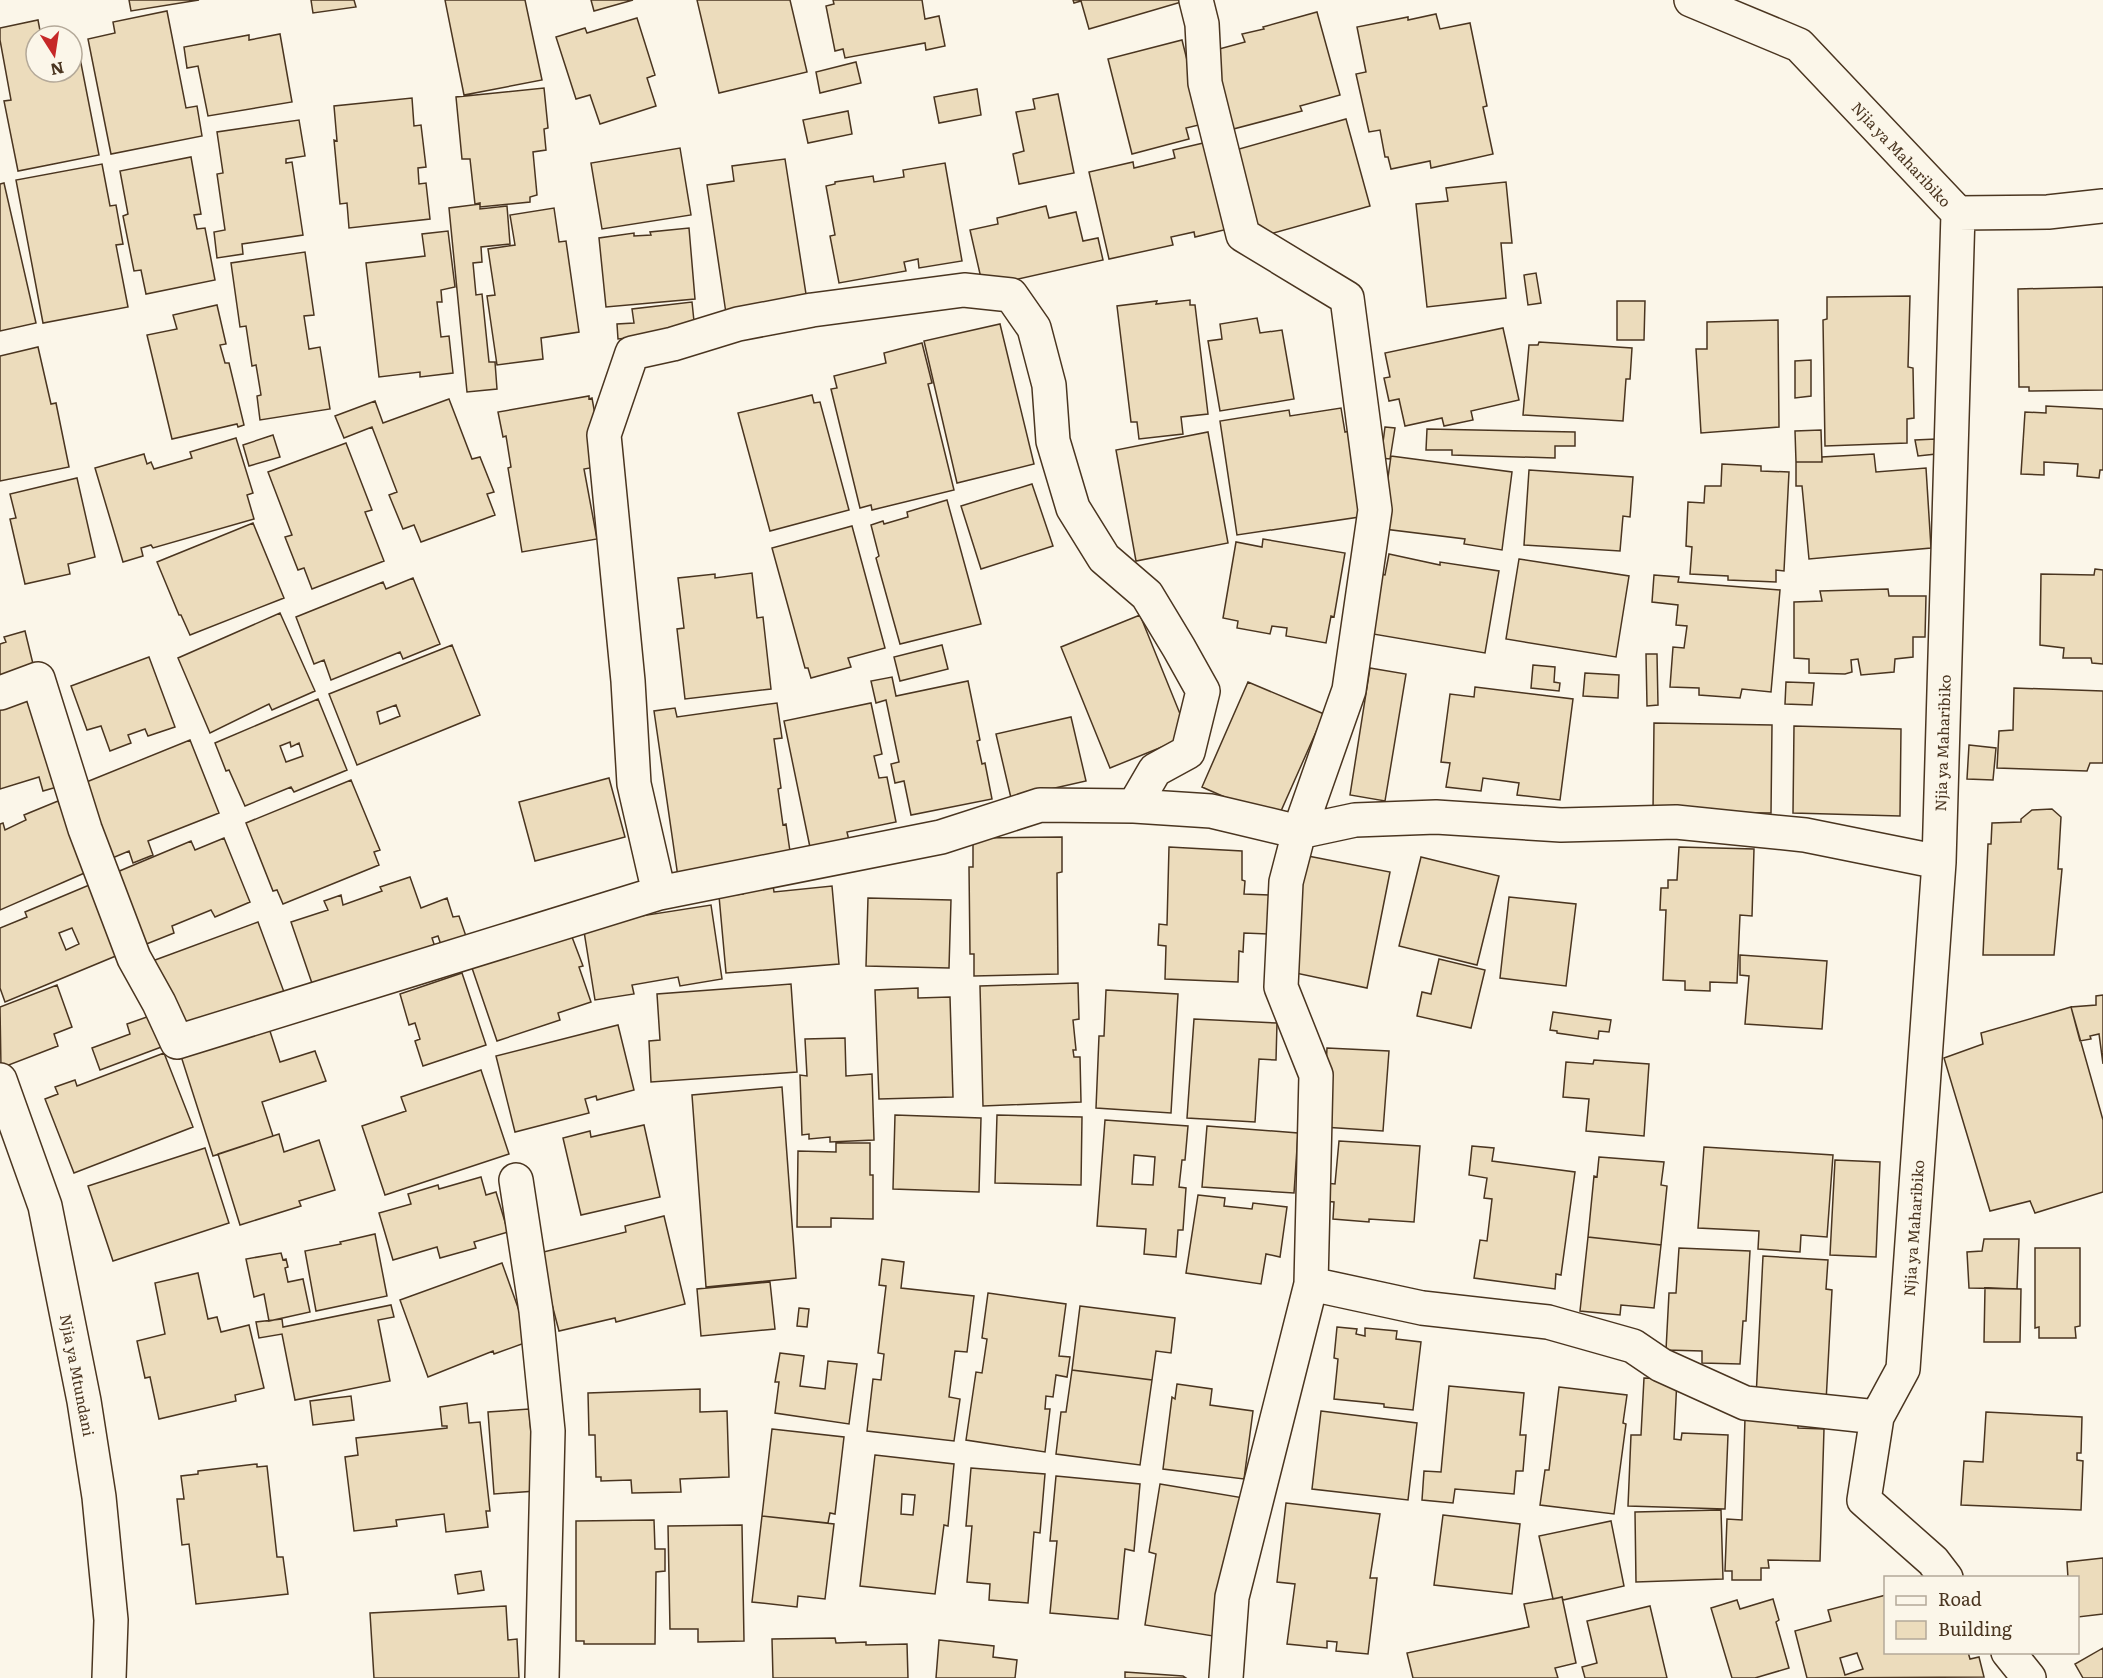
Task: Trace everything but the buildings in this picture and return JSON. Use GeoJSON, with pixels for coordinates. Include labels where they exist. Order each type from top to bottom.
{"type":"FeatureCollection","features":[{"type":"Feature","properties":{"kind":"street"},"geometry":{"type":"LineString","coordinates":[[1196,0],[1202,24],[1205,83],[1243,235],[1347,298],[1376,510],[1349,690],[1299,832],[1286,882],[1281,987],[1316,1075],[1311,1284],[1232,1597],[1226,1678]]}},
{"type":"Feature","properties":{"kind":"street","name":"Njia ya Maharibiko"},"geometry":{"type":"LineString","coordinates":[[1691,0],[1799,45],[1958,213],[1939,862],[1903,1370],[1877,1417],[1864,1500],[1933,1561],[1944,1576]]}},
{"type":"Feature","properties":{"kind":"street"},"geometry":{"type":"LineString","coordinates":[[1958,213],[2048,212],[2103,206]]}},
{"type":"Feature","properties":{"kind":"street"},"geometry":{"type":"LineString","coordinates":[[659,893],[634,784],[628,681],[604,435],[632,353],[673,344],[749,322],[844,306],[964,290],[1011,295],[1034,328],[1049,385],[1053,441],[1073,508],[1104,558],[1147,595],[1203,691],[1188,752],[1155,770],[1134,806]]}},
{"type":"Feature","properties":{"kind":"street"},"geometry":{"type":"LineString","coordinates":[[0,693],[38,679],[85,829],[130,948],[177,1042],[659,893],[942,837],[1040,805],[1134,806],[1211,811],[1299,832],[1355,820],[1436,817],[1561,825],[1676,822],[1805,835],[1939,862]]}},
{"type":"Feature","properties":{"kind":"street","name":"Njia ya Mtundani"},"geometry":{"type":"LineString","coordinates":[[0,1080],[45,1206],[84,1401],[99,1497],[111,1620],[110,1678]]}},
{"type":"Feature","properties":{"kind":"street"},"geometry":{"type":"LineString","coordinates":[[516,1180],[536,1311],[548,1431],[542,1678]]}},
{"type":"Feature","properties":{"kind":"street"},"geometry":{"type":"LineString","coordinates":[[1311,1284],[1422,1308],[1548,1322],[1633,1346],[1661,1365],[1745,1403],[1877,1417]]}},
{"type":"Feature","properties":{"kind":"street"},"geometry":{"type":"LineString","coordinates":[[535,1678],[542,1630]]}},
{"type":"Feature","properties":{"kind":"street"},"geometry":{"type":"LineString","coordinates":[[2009,1654],[2028,1678]]}}]}
